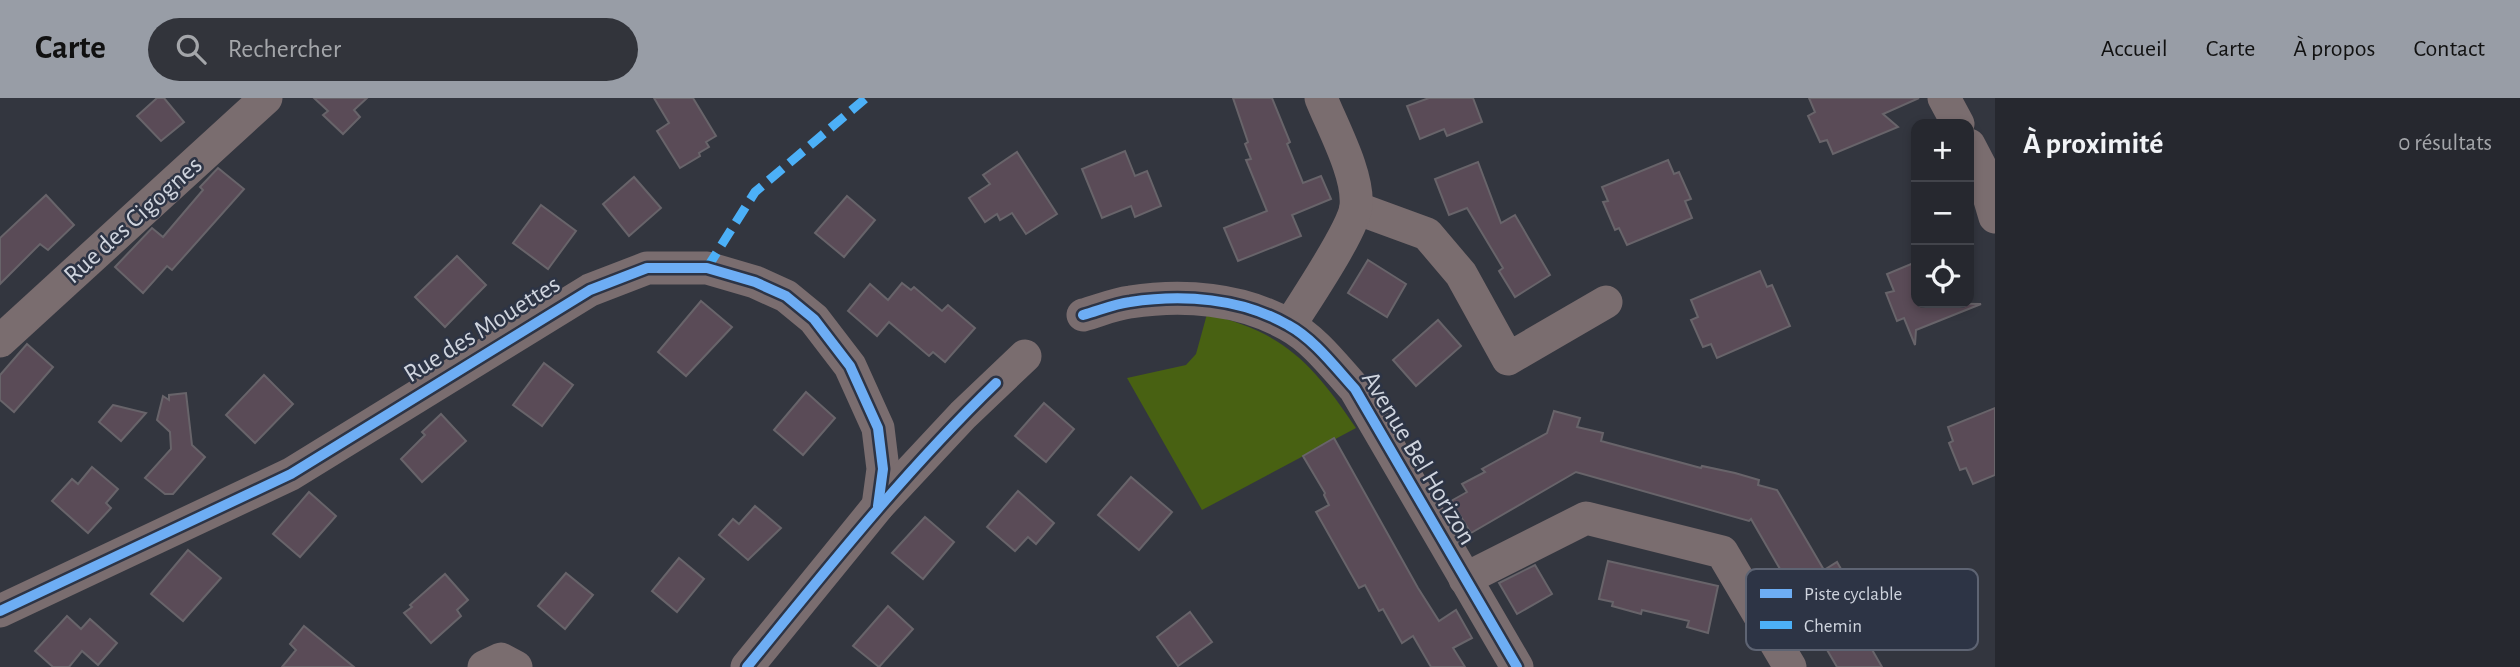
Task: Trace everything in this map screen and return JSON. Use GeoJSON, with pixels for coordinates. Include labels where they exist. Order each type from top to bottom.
{"type":"FeatureCollection","features":[{"type":"Feature","properties":{"kind":"street","name":"Rue des Cigognes"},"geometry":{"type":"LineString","coordinates":[[0,341],[266,98]]}},
{"type":"Feature","properties":{"kind":"street"},"geometry":{"type":"LineString","coordinates":[[1290,326],[1346,231],[1356,208],[1355,186],[1321,98]]}},
{"type":"Feature","properties":{"kind":"street"},"geometry":{"type":"LineString","coordinates":[[1944,98],[1955,119]]}},
{"type":"Feature","properties":{"kind":"street"},"geometry":{"type":"LineString","coordinates":[[1974,155],[1995,217]]}},
{"type":"Feature","properties":{"kind":"street"},"geometry":{"type":"LineString","coordinates":[[1356,208],[1427,234],[1461,274],[1508,359],[1605,302]]}},
{"type":"Feature","properties":{"kind":"street","name":"Rue des Mouettes"},"geometry":{"type":"LineString","coordinates":[[0,611],[291,474],[590,290],[647,268],[707,268],[755,282],[786,296],[814,319],[850,366],[878,428],[883,469],[878,506]]}},
{"type":"Feature","properties":{"kind":"street","name":"Avenue Bel Horizon"},"geometry":{"type":"LineString","coordinates":[[1083,315],[1128,302],[1189,297],[1250,309],[1290,326],[1320,351],[1354,389],[1517,667]]}},
{"type":"Feature","properties":{"kind":"street"},"geometry":{"type":"LineString","coordinates":[[747,667],[878,506],[963,415],[1025,356]]}},
{"type":"Feature","properties":{"kind":"street"},"geometry":{"type":"LineString","coordinates":[[1465,579],[1586,518],[1722,552],[1746,593]]}},
{"type":"Feature","properties":{"kind":"street"},"geometry":{"type":"LineString","coordinates":[[1780,650],[1790,667]]}},
{"type":"Feature","properties":{"kind":"street"},"geometry":{"type":"LineString","coordinates":[[484,667],[501,659],[516,667]]}},
{"type":"Feature","properties":{"kind":"green space"},"geometry":{"type":"Polygon","coordinates":[[[1207,314],[1257,330],[1294,354],[1325,386],[1356,428],[1202,510],[1127,378],[1186,365],[1196,354],[1207,314]]]}},
{"type":"Feature","properties":{"kind":"building"},"geometry":{"type":"Polygon","coordinates":[[[157,98],[164,98],[184,122],[161,141],[137,116],[157,98]]]}},
{"type":"Feature","properties":{"kind":"building"},"geometry":{"type":"Polygon","coordinates":[[[314,98],[367,98],[354,110],[360,117],[343,134],[323,115],[328,111],[314,98]]]}},
{"type":"Feature","properties":{"kind":"building"},"geometry":{"type":"Polygon","coordinates":[[[654,98],[693,98],[716,136],[706,142],[709,147],[699,153],[700,156],[680,168],[657,131],[669,123],[654,98]]]}},
{"type":"Feature","properties":{"kind":"building"},"geometry":{"type":"Polygon","coordinates":[[[1233,98],[1272,98],[1303,183],[1321,176],[1331,199],[1292,215],[1301,236],[1238,261],[1224,228],[1267,211],[1246,160],[1251,159],[1245,144],[1248,142],[1233,98]]]}},
{"type":"Feature","properties":{"kind":"building"},"geometry":{"type":"Polygon","coordinates":[[[1429,98],[1473,98],[1482,122],[1447,136],[1444,129],[1420,139],[1407,106],[1429,98]]]}},
{"type":"Feature","properties":{"kind":"building"},"geometry":{"type":"Polygon","coordinates":[[[1809,98],[1919,98],[1883,114],[1898,127],[1833,154],[1827,140],[1820,142],[1808,116],[1815,112],[1809,98]]]}},
{"type":"Feature","properties":{"kind":"building"},"geometry":{"type":"Polygon","coordinates":[[[1125,151],[1135,176],[1147,171],[1161,206],[1135,217],[1131,206],[1102,218],[1082,169],[1125,151]]]}},
{"type":"Feature","properties":{"kind":"building"},"geometry":{"type":"Polygon","coordinates":[[[1017,152],[1057,214],[1026,234],[1012,213],[1000,220],[997,214],[985,222],[969,198],[990,184],[983,175],[1017,152]]]}},
{"type":"Feature","properties":{"kind":"building"},"geometry":{"type":"Polygon","coordinates":[[[1668,160],[1674,174],[1679,172],[1691,199],[1685,201],[1692,218],[1627,245],[1619,228],[1615,230],[1603,202],[1608,201],[1602,187],[1668,160]]]}},
{"type":"Feature","properties":{"kind":"building"},"geometry":{"type":"Polygon","coordinates":[[[1478,162],[1501,223],[1515,215],[1550,275],[1515,297],[1499,271],[1503,268],[1467,208],[1449,215],[1435,179],[1478,162]]]}},
{"type":"Feature","properties":{"kind":"building"},"geometry":{"type":"Polygon","coordinates":[[[218,168],[244,189],[172,270],[167,266],[143,293],[115,267],[152,228],[163,237],[203,190],[200,187],[218,168]]]}},
{"type":"Feature","properties":{"kind":"building"},"geometry":{"type":"Polygon","coordinates":[[[634,177],[661,208],[629,236],[603,204],[634,177]]]}},
{"type":"Feature","properties":{"kind":"building"},"geometry":{"type":"Polygon","coordinates":[[[46,195],[74,225],[48,250],[40,244],[0,284],[0,238],[46,195]]]}},
{"type":"Feature","properties":{"kind":"building"},"geometry":{"type":"Polygon","coordinates":[[[847,196],[875,220],[844,257],[815,233],[847,196]]]}},
{"type":"Feature","properties":{"kind":"building"},"geometry":{"type":"Polygon","coordinates":[[[541,205],[576,231],[548,269],[513,243],[541,205]]]}},
{"type":"Feature","properties":{"kind":"building"},"geometry":{"type":"Polygon","coordinates":[[[457,256],[486,285],[445,327],[415,297],[457,256]]]}},
{"type":"Feature","properties":{"kind":"building"},"geometry":{"type":"Polygon","coordinates":[[[1368,260],[1406,284],[1387,317],[1348,293],[1368,260]]]}},
{"type":"Feature","properties":{"kind":"building"},"geometry":{"type":"Polygon","coordinates":[[[1911,264],[1911,308],[1971,308],[1916,330],[1915,345],[1904,318],[1897,321],[1886,293],[1894,291],[1887,274],[1911,264]]]}},
{"type":"Feature","properties":{"kind":"building"},"geometry":{"type":"Polygon","coordinates":[[[1760,271],[1767,287],[1772,285],[1790,326],[1717,358],[1711,344],[1703,347],[1691,320],[1698,317],[1691,300],[1760,271]]]}},
{"type":"Feature","properties":{"kind":"building"},"geometry":{"type":"Polygon","coordinates":[[[902,283],[911,290],[914,287],[942,311],[948,305],[975,328],[945,362],[933,352],[929,356],[889,322],[877,336],[848,311],[870,284],[888,300],[902,283]]]}},
{"type":"Feature","properties":{"kind":"building"},"geometry":{"type":"Polygon","coordinates":[[[701,301],[732,327],[686,376],[658,352],[701,301]]]}},
{"type":"Feature","properties":{"kind":"building"},"geometry":{"type":"Polygon","coordinates":[[[1438,320],[1461,346],[1416,386],[1393,360],[1438,320]]]}},
{"type":"Feature","properties":{"kind":"building"},"geometry":{"type":"Polygon","coordinates":[[[27,344],[53,367],[14,412],[0,400],[0,375],[27,344]]]}},
{"type":"Feature","properties":{"kind":"building"},"geometry":{"type":"Polygon","coordinates":[[[544,363],[573,385],[542,426],[513,405],[544,363]]]}},
{"type":"Feature","properties":{"kind":"building"},"geometry":{"type":"Polygon","coordinates":[[[264,375],[293,404],[255,443],[226,415],[264,375]]]}},
{"type":"Feature","properties":{"kind":"building"},"geometry":{"type":"Polygon","coordinates":[[[806,392],[835,418],[803,455],[774,430],[806,392]]]}},
{"type":"Feature","properties":{"kind":"building"},"geometry":{"type":"Polygon","coordinates":[[[186,393],[192,445],[205,457],[173,494],[165,494],[145,478],[171,449],[170,432],[157,420],[163,396],[169,400],[169,395],[186,393]]]}},
{"type":"Feature","properties":{"kind":"building"},"geometry":{"type":"Polygon","coordinates":[[[1044,403],[1074,429],[1046,462],[1015,436],[1044,403]]]}},
{"type":"Feature","properties":{"kind":"building"},"geometry":{"type":"Polygon","coordinates":[[[113,405],[146,413],[121,441],[99,422],[113,405]]]}},
{"type":"Feature","properties":{"kind":"building"},"geometry":{"type":"Polygon","coordinates":[[[1995,408],[1995,475],[1973,484],[1966,468],[1960,470],[1949,443],[1953,441],[1948,427],[1995,408]]]}},
{"type":"Feature","properties":{"kind":"building"},"geometry":{"type":"Polygon","coordinates":[[[1554,411],[1580,418],[1577,427],[1603,433],[1601,441],[1701,468],[1702,466],[1759,480],[1758,485],[1777,490],[1823,569],[1780,569],[1751,519],[1749,521],[1576,472],[1471,533],[1451,501],[1467,492],[1462,484],[1485,472],[1482,469],[1547,433],[1554,411]]]}},
{"type":"Feature","properties":{"kind":"building"},"geometry":{"type":"Polygon","coordinates":[[[441,414],[466,441],[422,482],[401,459],[425,435],[422,432],[441,414]]]}},
{"type":"Feature","properties":{"kind":"building"},"geometry":{"type":"Polygon","coordinates":[[[1334,438],[1439,621],[1456,610],[1472,638],[1453,648],[1465,667],[1431,667],[1413,636],[1402,643],[1383,609],[1379,611],[1365,585],[1359,588],[1316,512],[1329,505],[1303,456],[1334,438]]]}},
{"type":"Feature","properties":{"kind":"building"},"geometry":{"type":"Polygon","coordinates":[[[92,467],[118,489],[106,503],[111,508],[88,533],[52,501],[72,479],[78,484],[92,467]]]}},
{"type":"Feature","properties":{"kind":"building"},"geometry":{"type":"Polygon","coordinates":[[[1131,477],[1172,512],[1139,550],[1098,515],[1131,477]]]}},
{"type":"Feature","properties":{"kind":"building"},"geometry":{"type":"Polygon","coordinates":[[[1018,491],[1054,523],[1036,544],[1028,537],[1015,551],[987,527],[1018,491]]]}},
{"type":"Feature","properties":{"kind":"building"},"geometry":{"type":"Polygon","coordinates":[[[309,492],[336,516],[300,557],[273,534],[309,492]]]}},
{"type":"Feature","properties":{"kind":"building"},"geometry":{"type":"Polygon","coordinates":[[[755,506],[781,528],[748,560],[719,535],[733,519],[739,524],[755,506]]]}},
{"type":"Feature","properties":{"kind":"building"},"geometry":{"type":"Polygon","coordinates":[[[925,517],[954,542],[923,579],[892,553],[925,517]]]}},
{"type":"Feature","properties":{"kind":"building"},"geometry":{"type":"Polygon","coordinates":[[[188,550],[221,578],[183,621],[151,594],[188,550]]]}},
{"type":"Feature","properties":{"kind":"building"},"geometry":{"type":"Polygon","coordinates":[[[679,558],[704,579],[677,612],[652,591],[679,558]]]}},
{"type":"Feature","properties":{"kind":"building"},"geometry":{"type":"Polygon","coordinates":[[[1608,561],[1718,586],[1708,633],[1687,627],[1689,621],[1642,610],[1641,614],[1612,606],[1613,602],[1599,599],[1608,561]]]}},
{"type":"Feature","properties":{"kind":"building"},"geometry":{"type":"Polygon","coordinates":[[[1837,562],[1841,569],[1826,569],[1837,562]]]}},
{"type":"Feature","properties":{"kind":"building"},"geometry":{"type":"Polygon","coordinates":[[[1535,565],[1552,594],[1517,614],[1499,583],[1535,565]]]}},
{"type":"Feature","properties":{"kind":"building"},"geometry":{"type":"Polygon","coordinates":[[[566,573],[593,595],[565,629],[538,606],[566,573]]]}},
{"type":"Feature","properties":{"kind":"building"},"geometry":{"type":"Polygon","coordinates":[[[445,574],[468,600],[457,610],[461,616],[431,643],[404,613],[445,574]]]}},
{"type":"Feature","properties":{"kind":"building"},"geometry":{"type":"Polygon","coordinates":[[[888,606],[913,629],[879,667],[853,646],[888,606]]]}},
{"type":"Feature","properties":{"kind":"building"},"geometry":{"type":"Polygon","coordinates":[[[1190,612],[1212,642],[1178,666],[1157,637],[1190,612]]]}},
{"type":"Feature","properties":{"kind":"building"},"geometry":{"type":"Polygon","coordinates":[[[67,616],[81,629],[90,619],[117,643],[98,665],[82,651],[69,667],[53,667],[35,651],[67,616]]]}},
{"type":"Feature","properties":{"kind":"building"},"geometry":{"type":"Polygon","coordinates":[[[304,626],[354,667],[282,667],[296,650],[290,644],[304,626]]]}},
{"type":"Feature","properties":{"kind":"building"},"geometry":{"type":"Polygon","coordinates":[[[1827,650],[1872,650],[1882,667],[1837,667],[1827,650]]]}},
{"type":"Feature","properties":{"kind":"marked path"},"geometry":{"type":"LineString","coordinates":[[707,268],[755,192],[866,98]]}},
{"type":"Feature","properties":{"kind":"cycle path"},"geometry":{"type":"LineString","coordinates":[[0,611],[291,474],[590,290],[647,268],[707,268],[755,282],[786,296],[814,319],[850,366],[878,428],[883,469],[878,506]]}},
{"type":"Feature","properties":{"kind":"cycle path"},"geometry":{"type":"LineString","coordinates":[[1083,315],[1130,302],[1170,298],[1211,300],[1270,316],[1307,338],[1355,389],[1517,667]]}},
{"type":"Feature","properties":{"kind":"cycle path"},"geometry":{"type":"LineString","coordinates":[[747,667],[898,486],[996,383]]}}]}
